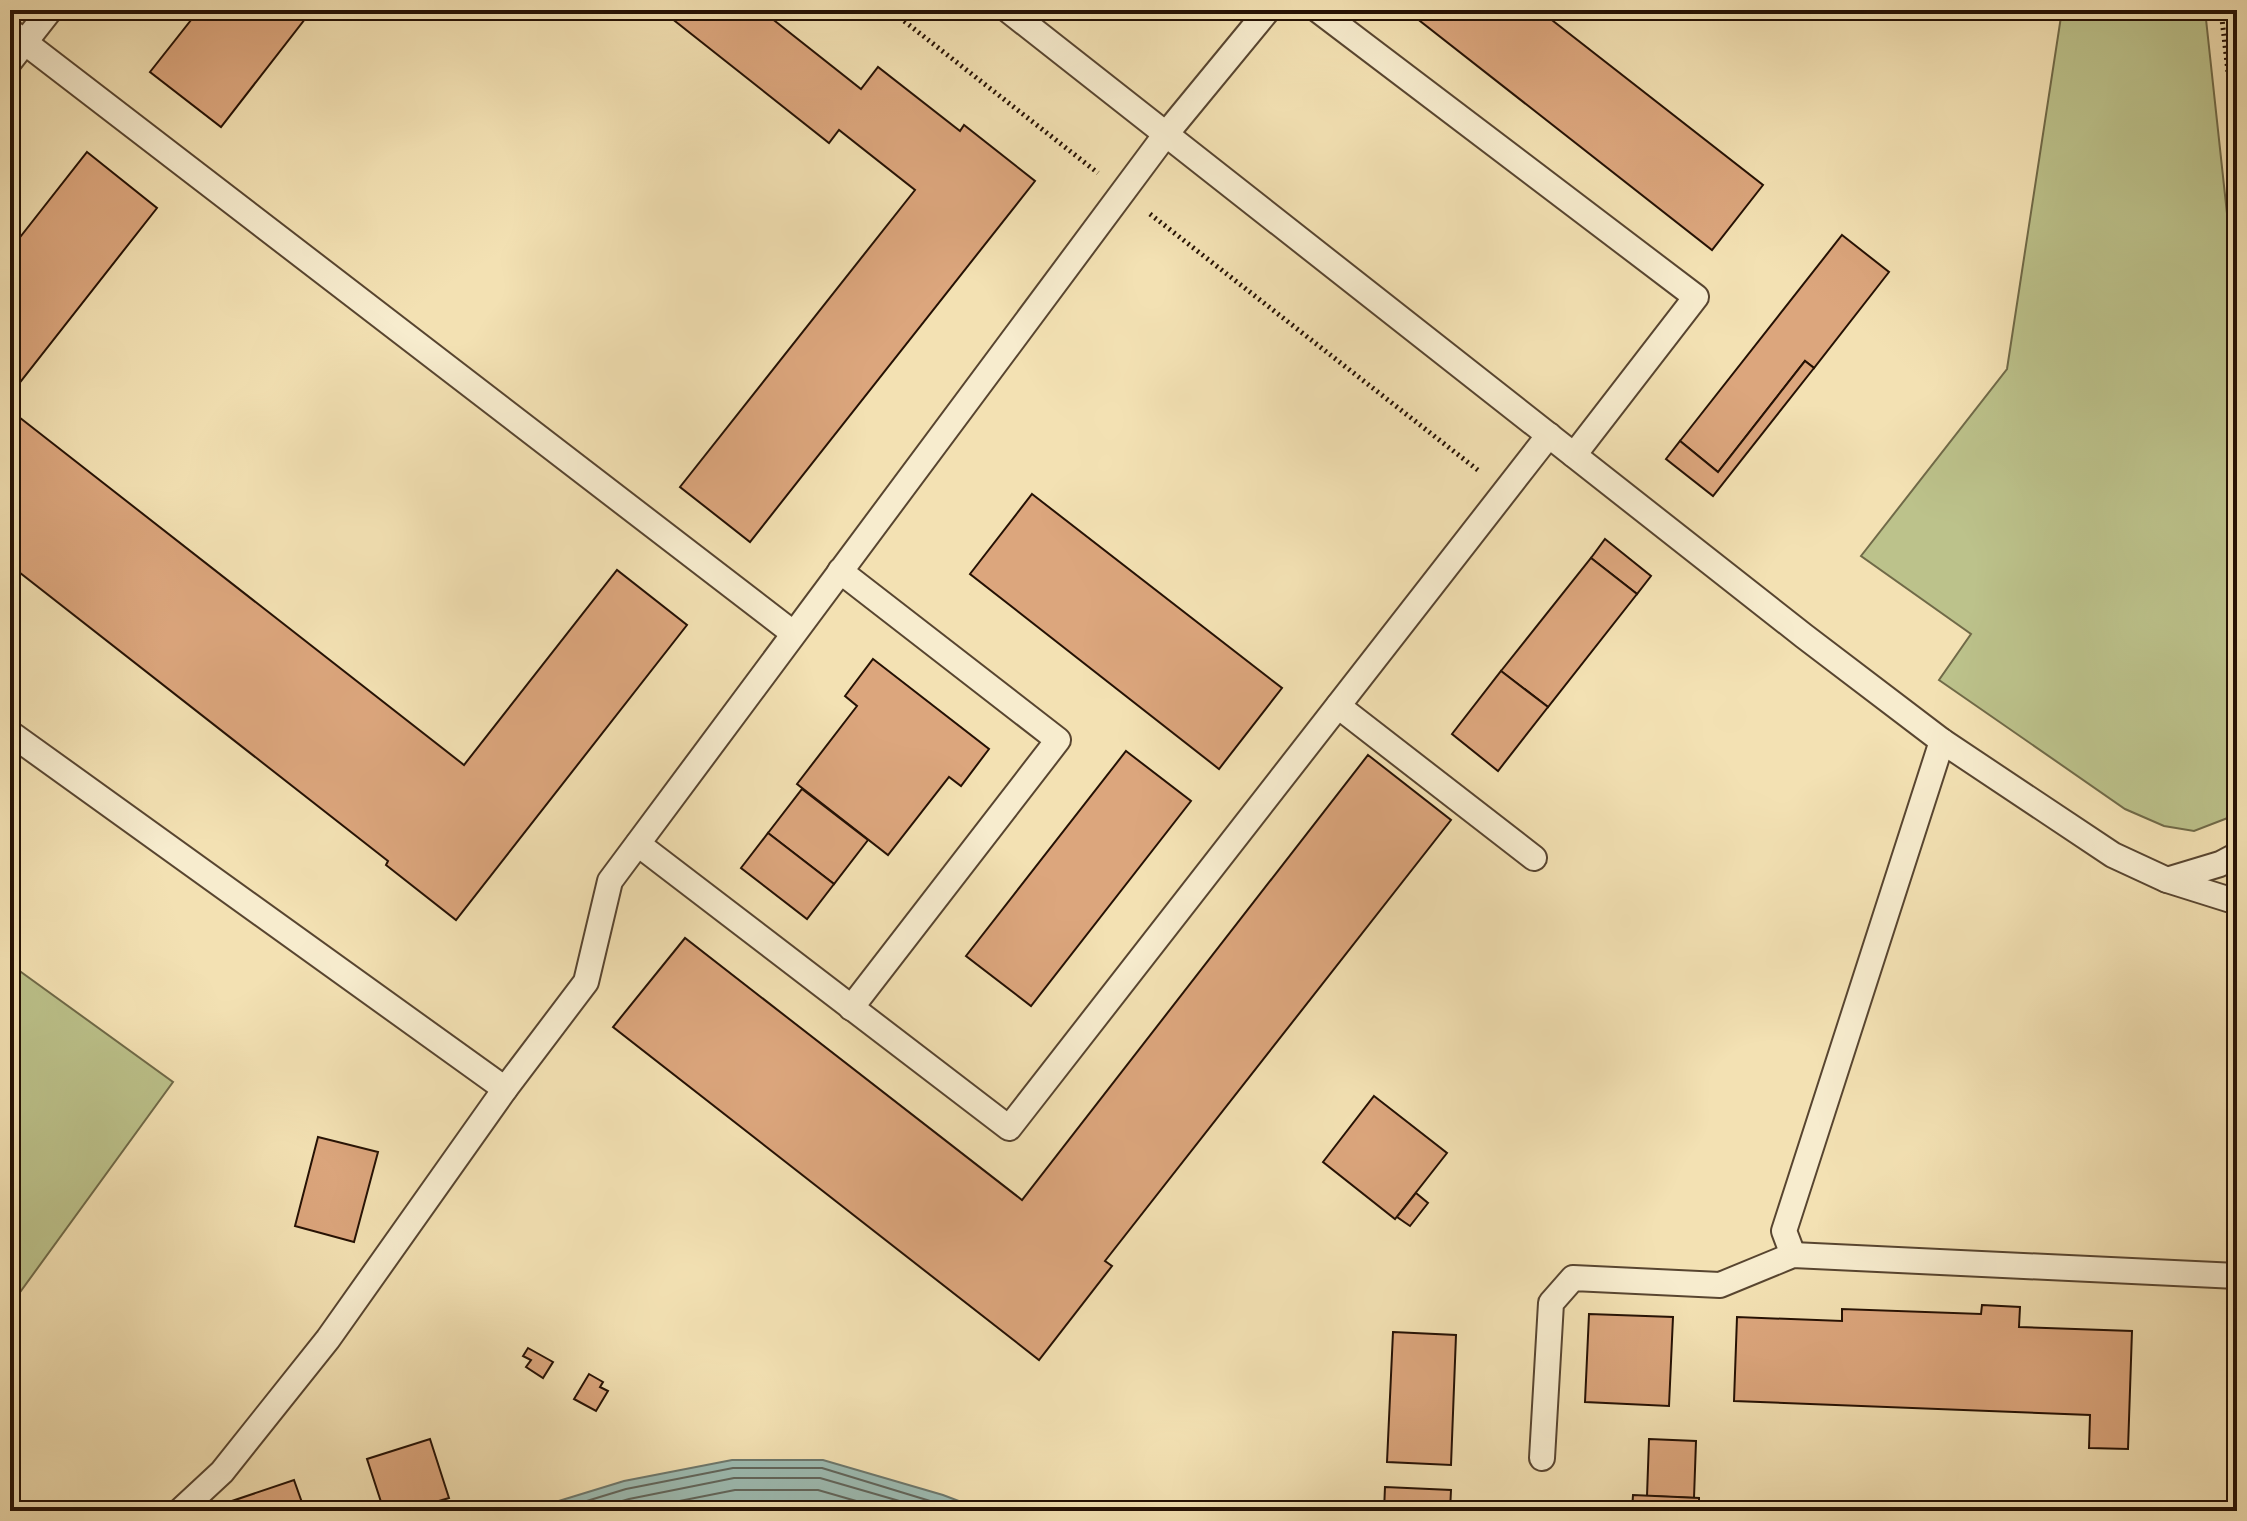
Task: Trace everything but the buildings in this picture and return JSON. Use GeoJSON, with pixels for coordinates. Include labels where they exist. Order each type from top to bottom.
{"type":"FeatureCollection","features":[{"type":"Feature","properties":{"kind":"lane"},"geometry":{"type":"LineString","coordinates":[[50,10],[15,45],[793,633]]}},
{"type":"Feature","properties":{"kind":"lane"},"geometry":{"type":"LineString","coordinates":[[1008,10],[1792,627],[1942,741],[2113,855],[2167,880],[2237,902]]}},
{"type":"Feature","properties":{"kind":"lane"},"geometry":{"type":"LineString","coordinates":[[180,1511],[222,1472],[328,1339],[505,1089],[586,982],[610,881],[1166,134],[1268,10]]}},
{"type":"Feature","properties":{"kind":"lane"},"geometry":{"type":"LineString","coordinates":[[1318,10],[1696,297],[1574,455]]}},
{"type":"Feature","properties":{"kind":"lane"},"geometry":{"type":"LineString","coordinates":[[638,844],[1009,1128],[1549,435]]}},
{"type":"Feature","properties":{"kind":"lane"},"geometry":{"type":"LineString","coordinates":[[840,571],[1058,740],[851,1008]]}},
{"type":"Feature","properties":{"kind":"lane"},"geometry":{"type":"LineString","coordinates":[[1338,706],[1534,858]]}},
{"type":"Feature","properties":{"kind":"lane"},"geometry":{"type":"LineString","coordinates":[[10,733],[505,1089]]}},
{"type":"Feature","properties":{"kind":"lane"},"geometry":{"type":"LineString","coordinates":[[1793,1255],[1784,1231],[1942,741]]}},
{"type":"Feature","properties":{"kind":"lane"},"geometry":{"type":"LineString","coordinates":[[2167,880],[2220,864],[2237,855]]}},
{"type":"Feature","properties":{"kind":"lane"},"geometry":{"type":"LineString","coordinates":[[1542,1458],[1551,1303],[1573,1278],[1720,1285],[1793,1255],[2237,1276]]}},
{"type":"Feature","properties":{"kind":"path"},"geometry":{"type":"LineString","coordinates":[[890,10],[1505,491]]}},
{"type":"Feature","properties":{"kind":"path"},"geometry":{"type":"LineString","coordinates":[[2221,10],[2237,151]]}},
{"type":"Feature","properties":{"kind":"green space"},"geometry":{"type":"Polygon","coordinates":[[[2062,10],[2205,10],[2237,306],[2237,812],[2194,831],[2164,826],[2125,809],[1939,680],[1971,634],[1861,556],[2007,369],[2062,10]]]}},
{"type":"Feature","properties":{"kind":"green space"},"geometry":{"type":"Polygon","coordinates":[[[10,964],[173,1082],[10,1306],[10,964]]]}},
{"type":"Feature","properties":{"kind":"water"},"geometry":{"type":"Polygon","coordinates":[[[732,1460],[823,1460],[943,1495],[985,1511],[526,1511],[624,1481],[732,1460]]]}}]}
